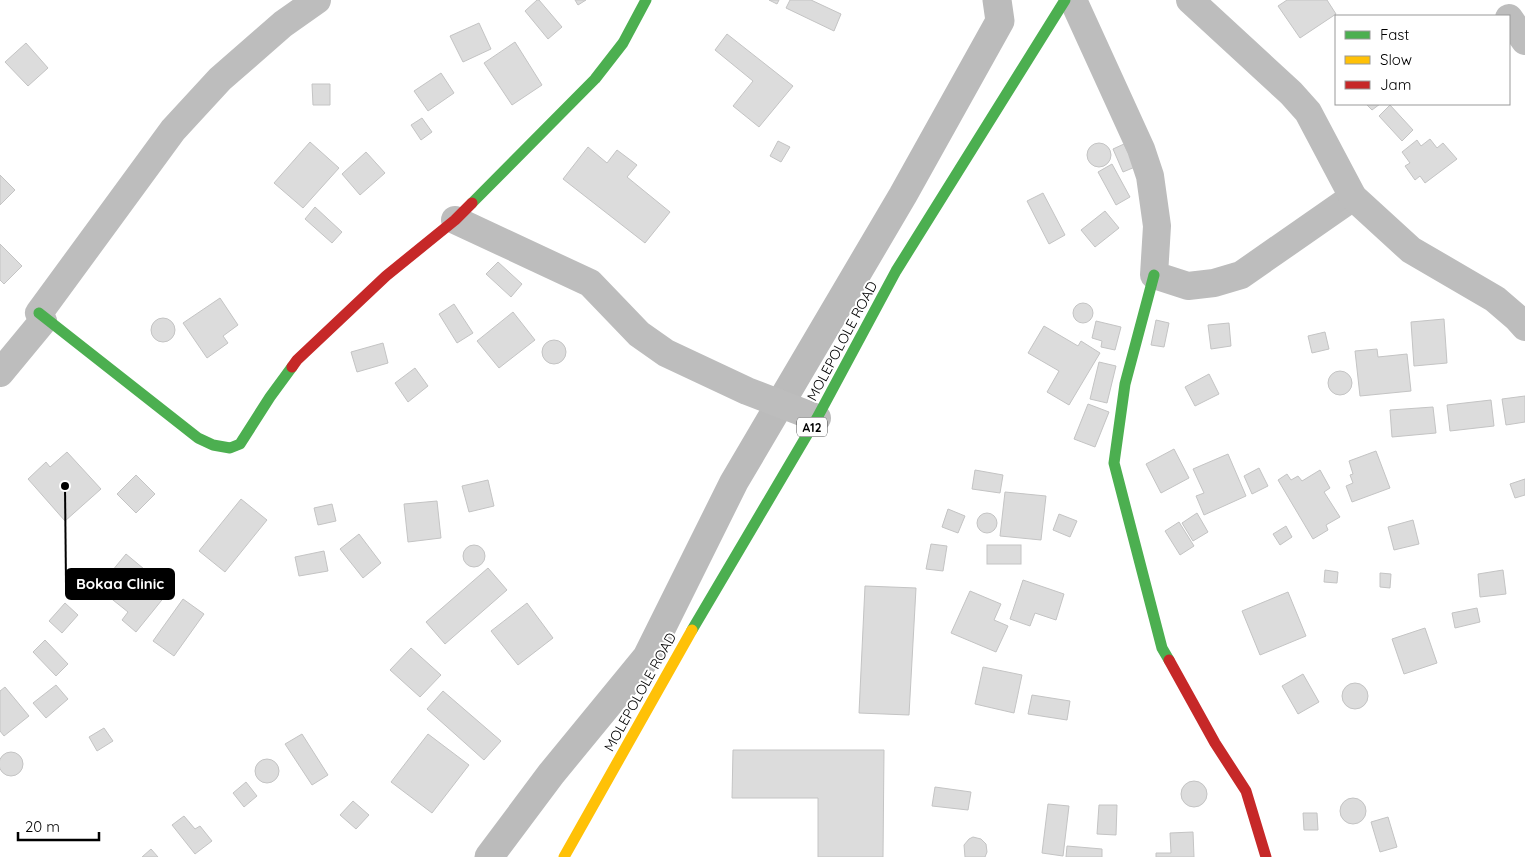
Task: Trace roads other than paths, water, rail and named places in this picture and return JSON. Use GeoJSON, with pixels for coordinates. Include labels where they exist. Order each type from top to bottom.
{"type":"FeatureCollection","features":[{"type":"Feature","properties":{"kind":"street"},"geometry":{"type":"LineString","coordinates":[[39,313],[174,130],[220,79],[283,24],[317,0]]}},
{"type":"Feature","properties":{"kind":"street"},"geometry":{"type":"LineString","coordinates":[[39,313],[198,438],[213,445],[230,448],[240,444],[270,397],[297,360],[386,276],[455,220],[595,79],[623,44],[646,0]]}},
{"type":"Feature","properties":{"kind":"street","name":"MOLEPOLOLE ROAD"},"geometry":{"type":"LineString","coordinates":[[564,857],[709,600],[817,418],[896,271],[1065,0]]}},
{"type":"Feature","properties":{"kind":"street"},"geometry":{"type":"LineString","coordinates":[[1073,0],[1142,149],[1150,176],[1157,226],[1154,275],[1125,384],[1114,463],[1162,648],[1215,744],[1246,791],[1266,857]]}},
{"type":"Feature","properties":{"kind":"street"},"geometry":{"type":"LineString","coordinates":[[1190,0],[1291,93],[1308,112],[1353,197],[1411,250],[1494,299],[1525,327]]}},
{"type":"Feature","properties":{"kind":"street"},"geometry":{"type":"LineString","coordinates":[[1496,0],[1507,15]]}},
{"type":"Feature","properties":{"kind":"street"},"geometry":{"type":"LineString","coordinates":[[1510,20],[1525,41]]}},
{"type":"Feature","properties":{"kind":"street"},"geometry":{"type":"LineString","coordinates":[[1154,275],[1188,286],[1214,283],[1241,275],[1353,197]]}},
{"type":"Feature","properties":{"kind":"street"},"geometry":{"type":"LineString","coordinates":[[455,220],[590,283],[639,334],[666,353],[747,391],[817,418]]}},
{"type":"Feature","properties":{"kind":"street"},"geometry":{"type":"LineString","coordinates":[[0,373],[43,321],[39,313]]}},
{"type":"Feature","properties":{"kind":"waterway"},"geometry":{"type":"LineString","coordinates":[[489,857],[551,774],[647,657],[734,482],[903,195],[1000,21],[997,0]]}},
{"type":"Feature","properties":{"kind":"place","name":"Bokaa Clinic"},"geometry":{"type":"Point","coordinates":[65,486]}}]}
